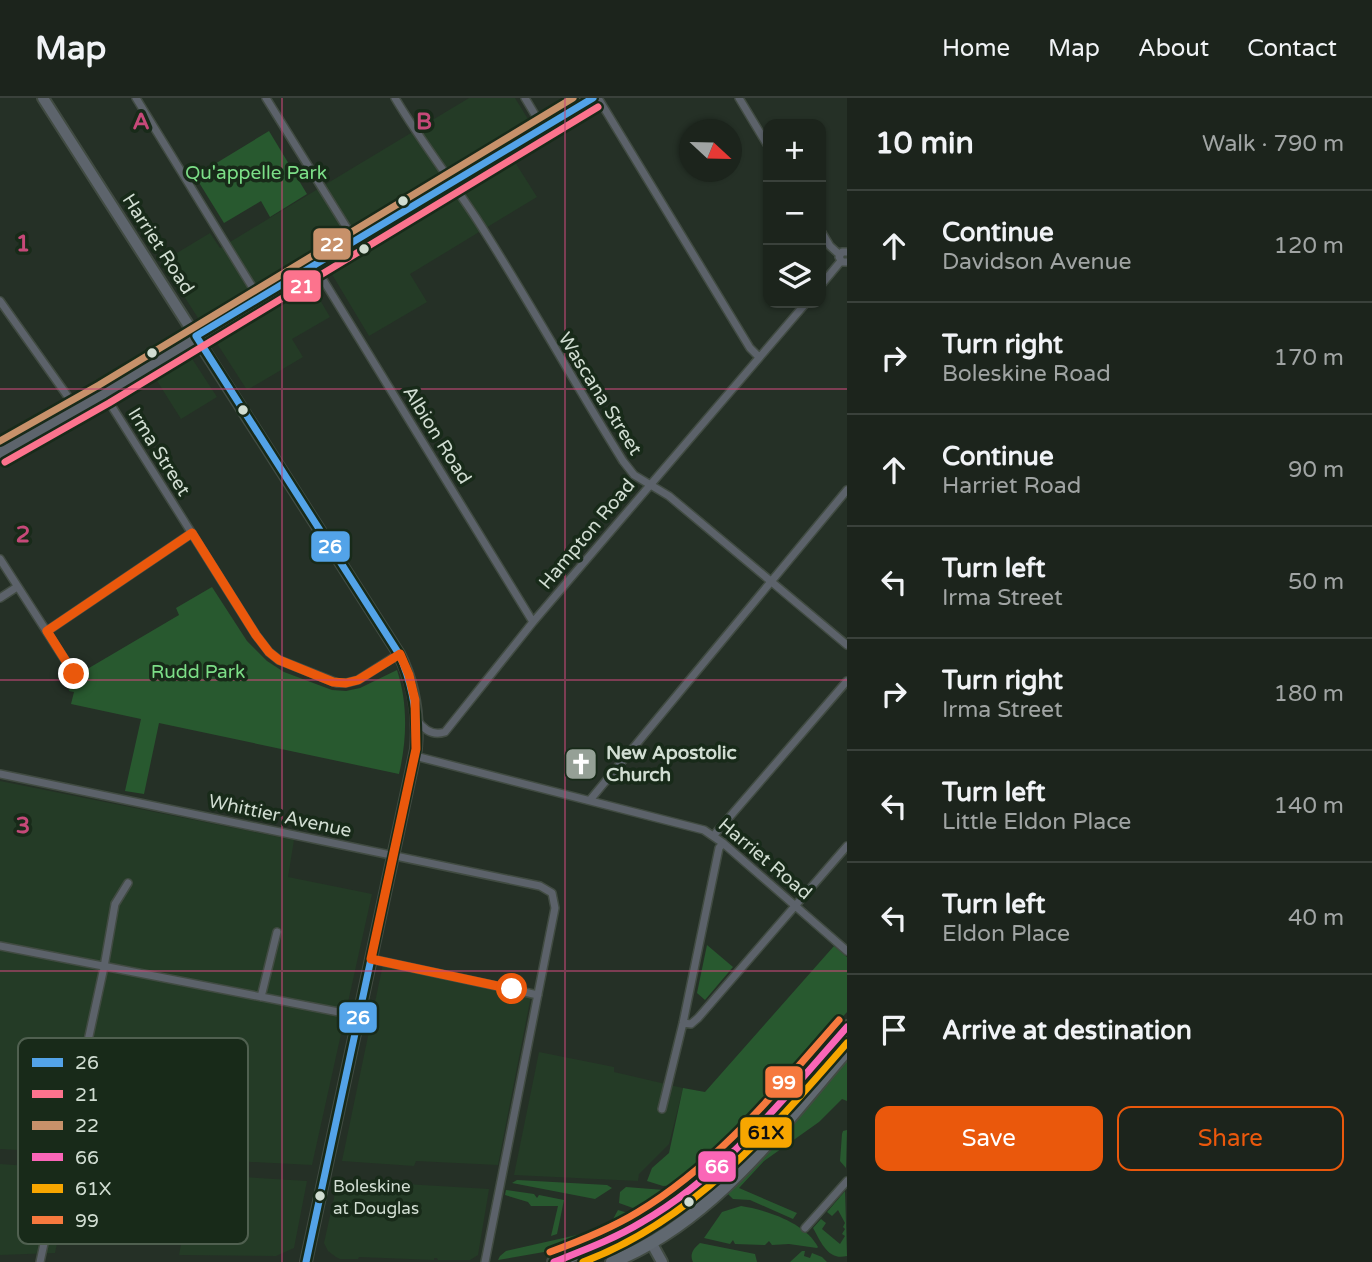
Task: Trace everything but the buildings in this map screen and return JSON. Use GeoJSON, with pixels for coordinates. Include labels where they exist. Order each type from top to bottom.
{"type":"FeatureCollection","features":[{"type":"Feature","properties":{"kind":"highway"},"geometry":{"type":"LineString","coordinates":[[554,1262],[630,1230],[689,1192],[748,1137],[847,1027]]}},
{"type":"Feature","properties":{"kind":"highway"},"geometry":{"type":"LineString","coordinates":[[612,1262],[652,1244],[719,1194],[847,1050]]}},
{"type":"Feature","properties":{"kind":"main road","name":"Harriet Road"},"geometry":{"type":"LineString","coordinates":[[43,98],[400,654],[412,687],[417,720],[415,756]]}},
{"type":"Feature","properties":{"kind":"main road"},"geometry":{"type":"LineString","coordinates":[[0,453],[104,394],[259,298],[596,98]]}},
{"type":"Feature","properties":{"kind":"main road"},"geometry":{"type":"LineString","coordinates":[[306,1262],[415,756]]}},
{"type":"Feature","properties":{"kind":"main road"},"geometry":{"type":"LineString","coordinates":[[652,1244],[662,1262]]}},
{"type":"Feature","properties":{"kind":"street"},"geometry":{"type":"LineString","coordinates":[[136,98],[259,298]]}},
{"type":"Feature","properties":{"kind":"street"},"geometry":{"type":"LineString","coordinates":[[266,98],[355,241]]}},
{"type":"Feature","properties":{"kind":"street","name":"Wascana Street"},"geometry":{"type":"LineString","coordinates":[[394,98],[420,141],[476,219],[634,475],[669,496],[847,645]]}},
{"type":"Feature","properties":{"kind":"street"},"geometry":{"type":"LineString","coordinates":[[525,98],[543,128]]}},
{"type":"Feature","properties":{"kind":"street"},"geometry":{"type":"LineString","coordinates":[[596,98],[750,348],[759,357]]}},
{"type":"Feature","properties":{"kind":"street"},"geometry":{"type":"LineString","coordinates":[[739,98],[763,137]]}},
{"type":"Feature","properties":{"kind":"street"},"geometry":{"type":"LineString","coordinates":[[826,237],[842,256],[826,278]]}},
{"type":"Feature","properties":{"kind":"street","name":"Albion Road"},"geometry":{"type":"LineString","coordinates":[[314,265],[533,622]]}},
{"type":"Feature","properties":{"kind":"street"},"geometry":{"type":"LineString","coordinates":[[0,301],[76,408]]}},
{"type":"Feature","properties":{"kind":"street","name":"Hampton Road"},"geometry":{"type":"LineString","coordinates":[[417,720],[428,731],[439,734],[445,732],[533,622],[802,308]]}},
{"type":"Feature","properties":{"kind":"street","name":"Irma Street"},"geometry":{"type":"LineString","coordinates":[[104,394],[269,652],[279,660],[333,682],[346,683],[358,680],[400,654]]}},
{"type":"Feature","properties":{"kind":"street"},"geometry":{"type":"LineString","coordinates":[[590,800],[847,490]]}},
{"type":"Feature","properties":{"kind":"street"},"geometry":{"type":"LineString","coordinates":[[47,631],[192,533]]}},
{"type":"Feature","properties":{"kind":"street"},"geometry":{"type":"LineString","coordinates":[[0,559],[74,674]]}},
{"type":"Feature","properties":{"kind":"street"},"geometry":{"type":"LineString","coordinates":[[0,598],[17,587]]}},
{"type":"Feature","properties":{"kind":"street"},"geometry":{"type":"LineString","coordinates":[[714,835],[847,681]]}},
{"type":"Feature","properties":{"kind":"street","name":"Harriet Road"},"geometry":{"type":"LineString","coordinates":[[415,756],[694,826],[714,835],[847,951]]}},
{"type":"Feature","properties":{"kind":"street","name":"Whittier Avenue"},"geometry":{"type":"LineString","coordinates":[[0,774],[540,886],[552,893],[555,908],[538,995]]}},
{"type":"Feature","properties":{"kind":"street"},"geometry":{"type":"LineString","coordinates":[[662,1109],[683,1023],[719,848],[723,843]]}},
{"type":"Feature","properties":{"kind":"street"},"geometry":{"type":"LineString","coordinates":[[683,1023],[691,1024],[698,1018],[847,846]]}},
{"type":"Feature","properties":{"kind":"street"},"geometry":{"type":"LineString","coordinates":[[89,1038],[115,904],[128,883]]}},
{"type":"Feature","properties":{"kind":"street"},"geometry":{"type":"LineString","coordinates":[[261,998],[277,932]]}},
{"type":"Feature","properties":{"kind":"street"},"geometry":{"type":"LineString","coordinates":[[0,946],[359,1016]]}},
{"type":"Feature","properties":{"kind":"street"},"geometry":{"type":"LineString","coordinates":[[371,959],[538,995],[485,1262]]}},
{"type":"Feature","properties":{"kind":"street"},"geometry":{"type":"LineString","coordinates":[[805,1228],[847,1181]]}},
{"type":"Feature","properties":{"kind":"street"},"geometry":{"type":"LineString","coordinates":[[40,1262],[44,1244]]}},
{"type":"Feature","properties":{"kind":"shaded area"},"geometry":{"type":"Polygon","coordinates":[[[469,98],[515,98],[528,119],[200,321],[162,262],[210,233],[220,248],[469,98]]]}},
{"type":"Feature","properties":{"kind":"shaded area"},"geometry":{"type":"Polygon","coordinates":[[[513,159],[537,197],[410,274],[427,302],[369,336],[330,271],[513,159]]]}},
{"type":"Feature","properties":{"kind":"shaded area"},"geometry":{"type":"Polygon","coordinates":[[[310,283],[330,317],[292,339],[303,357],[247,390],[218,345],[218,339],[310,283]]]}},
{"type":"Feature","properties":{"kind":"shaded area"},"geometry":{"type":"Polygon","coordinates":[[[189,354],[217,397],[181,419],[154,376],[189,354]]]}},
{"type":"Feature","properties":{"kind":"shaded area"},"geometry":{"type":"Polygon","coordinates":[[[0,781],[294,840],[288,877],[372,894],[312,1165],[248,1162],[248,1038],[18,1038],[18,1150],[0,1149],[0,781]]]}},
{"type":"Feature","properties":{"kind":"shaded area"},"geometry":{"type":"Polygon","coordinates":[[[383,964],[531,996],[498,1165],[416,1161],[414,1166],[342,1161],[383,964]]]}},
{"type":"Feature","properties":{"kind":"shaded area"},"geometry":{"type":"Polygon","coordinates":[[[539,1052],[614,1067],[614,1072],[683,1088],[669,1144],[639,1174],[638,1181],[514,1175],[539,1052]]]}},
{"type":"Feature","properties":{"kind":"shaded area"},"geometry":{"type":"Polygon","coordinates":[[[0,1164],[18,1165],[18,1244],[57,1244],[55,1253],[0,1255],[0,1164]]]}},
{"type":"Feature","properties":{"kind":"shaded area"},"geometry":{"type":"Polygon","coordinates":[[[248,1177],[307,1181],[294,1248],[276,1256],[179,1255],[181,1244],[248,1244],[248,1177]]]}},
{"type":"Feature","properties":{"kind":"shaded area"},"geometry":{"type":"Polygon","coordinates":[[[338,1180],[489,1189],[478,1255],[470,1260],[336,1257],[328,1251],[324,1243],[338,1180]]]}},
{"type":"Feature","properties":{"kind":"green space","name":"Qu'appelle Park"},"geometry":{"type":"Polygon","coordinates":[[[269,131],[307,194],[270,217],[261,201],[224,223],[195,176],[269,131]]]}},
{"type":"Feature","properties":{"kind":"green space","name":"Rudd Park"},"geometry":{"type":"Polygon","coordinates":[[[212,587],[247,641],[267,661],[284,672],[332,690],[346,691],[360,688],[397,670],[403,695],[405,722],[399,774],[159,723],[144,794],[125,791],[141,719],[71,704],[74,692],[69,691],[72,678],[179,615],[176,608],[212,587]]]}},
{"type":"Feature","properties":{"kind":"green space"},"geometry":{"type":"Polygon","coordinates":[[[707,945],[733,967],[705,1000],[697,993],[707,945]]]}},
{"type":"Feature","properties":{"kind":"green space"},"geometry":{"type":"Polygon","coordinates":[[[834,946],[847,957],[847,1012],[732,1141],[678,1185],[663,1186],[647,1181],[652,1168],[669,1153],[683,1088],[705,1092],[834,946]]]}},
{"type":"Feature","properties":{"kind":"green space"},"geometry":{"type":"Polygon","coordinates":[[[847,1060],[847,1101],[842,1099],[819,1122],[764,1161],[739,1188],[797,1213],[793,1219],[750,1200],[733,1199],[728,1194],[756,1166],[847,1060]]]}},
{"type":"Feature","properties":{"kind":"green space"},"geometry":{"type":"Polygon","coordinates":[[[847,1130],[846,1168],[840,1161],[842,1134],[847,1130]]]}},
{"type":"Feature","properties":{"kind":"green space"},"geometry":{"type":"Polygon","coordinates":[[[517,1180],[607,1185],[612,1188],[595,1199],[512,1183],[517,1180]]]}},
{"type":"Feature","properties":{"kind":"green space"},"geometry":{"type":"Polygon","coordinates":[[[681,1186],[644,1212],[619,1203],[620,1192],[626,1187],[664,1190],[681,1186]]]}},
{"type":"Feature","properties":{"kind":"green space"},"geometry":{"type":"Polygon","coordinates":[[[506,1190],[534,1194],[537,1198],[539,1195],[564,1200],[557,1234],[551,1236],[558,1206],[531,1206],[528,1202],[505,1195],[506,1190]]]}},
{"type":"Feature","properties":{"kind":"green space"},"geometry":{"type":"Polygon","coordinates":[[[845,1191],[847,1256],[840,1257],[826,1249],[813,1228],[821,1219],[826,1223],[822,1229],[840,1244],[845,1236],[842,1234],[845,1223],[838,1210],[832,1216],[827,1212],[845,1191]]]}},
{"type":"Feature","properties":{"kind":"green space"},"geometry":{"type":"Polygon","coordinates":[[[741,1206],[785,1219],[805,1231],[818,1247],[772,1245],[769,1241],[765,1245],[735,1244],[733,1240],[730,1244],[704,1238],[722,1212],[741,1206]]]}},
{"type":"Feature","properties":{"kind":"green space"},"geometry":{"type":"Polygon","coordinates":[[[618,1210],[631,1214],[634,1219],[567,1248],[498,1260],[506,1251],[599,1230],[612,1221],[618,1210]]]}},
{"type":"Feature","properties":{"kind":"green space"},"geometry":{"type":"Polygon","coordinates":[[[700,1243],[755,1254],[757,1262],[693,1262],[693,1251],[700,1243]]]}},
{"type":"Feature","properties":{"kind":"green space"},"geometry":{"type":"Polygon","coordinates":[[[805,1251],[804,1256],[810,1258],[812,1253],[827,1262],[790,1262],[805,1251]]]}},
{"type":"Feature","properties":{"kind":"transit line","name":"22"},"geometry":{"type":"LineString","coordinates":[[0,441],[99,385],[573,98]]}},
{"type":"Feature","properties":{"kind":"transit line","name":"26"},"geometry":{"type":"LineString","coordinates":[[196,336],[593,98]]}},
{"type":"Feature","properties":{"kind":"transit line","name":"21"},"geometry":{"type":"LineString","coordinates":[[5,462],[109,403],[598,107]]}},
{"type":"Feature","properties":{"kind":"transit line","name":"26"},"geometry":{"type":"LineString","coordinates":[[196,336],[399,654],[408,677],[415,712],[416,749],[306,1262]]}},
{"type":"Feature","properties":{"kind":"transit line","name":"99"},"geometry":{"type":"LineString","coordinates":[[550,1252],[627,1218],[667,1193],[695,1171],[746,1124],[839,1020]]}},
{"type":"Feature","properties":{"kind":"transit line","name":"66"},"geometry":{"type":"LineString","coordinates":[[554,1262],[631,1228],[700,1182],[777,1107],[847,1027]]}},
{"type":"Feature","properties":{"kind":"transit line","name":"61X"},"geometry":{"type":"LineString","coordinates":[[583,1262],[623,1244],[695,1197],[759,1139],[847,1043]]}},
{"type":"Feature","properties":{"kind":"place","name":"New Apostolic Church"},"geometry":{"type":"Point","coordinates":[581,764]}},
{"type":"Feature","properties":{"kind":"place","name":"Boleskine at Douglas"},"geometry":{"type":"Point","coordinates":[320,1196]}},
{"type":"Feature","properties":{"kind":"route"},"geometry":{"type":"LineString","coordinates":[[74,674],[47,631],[192,533],[256,635],[269,652],[285,664],[333,682],[346,683],[358,680],[400,654],[415,700],[416,749],[371,959],[512,989]]}}]}
